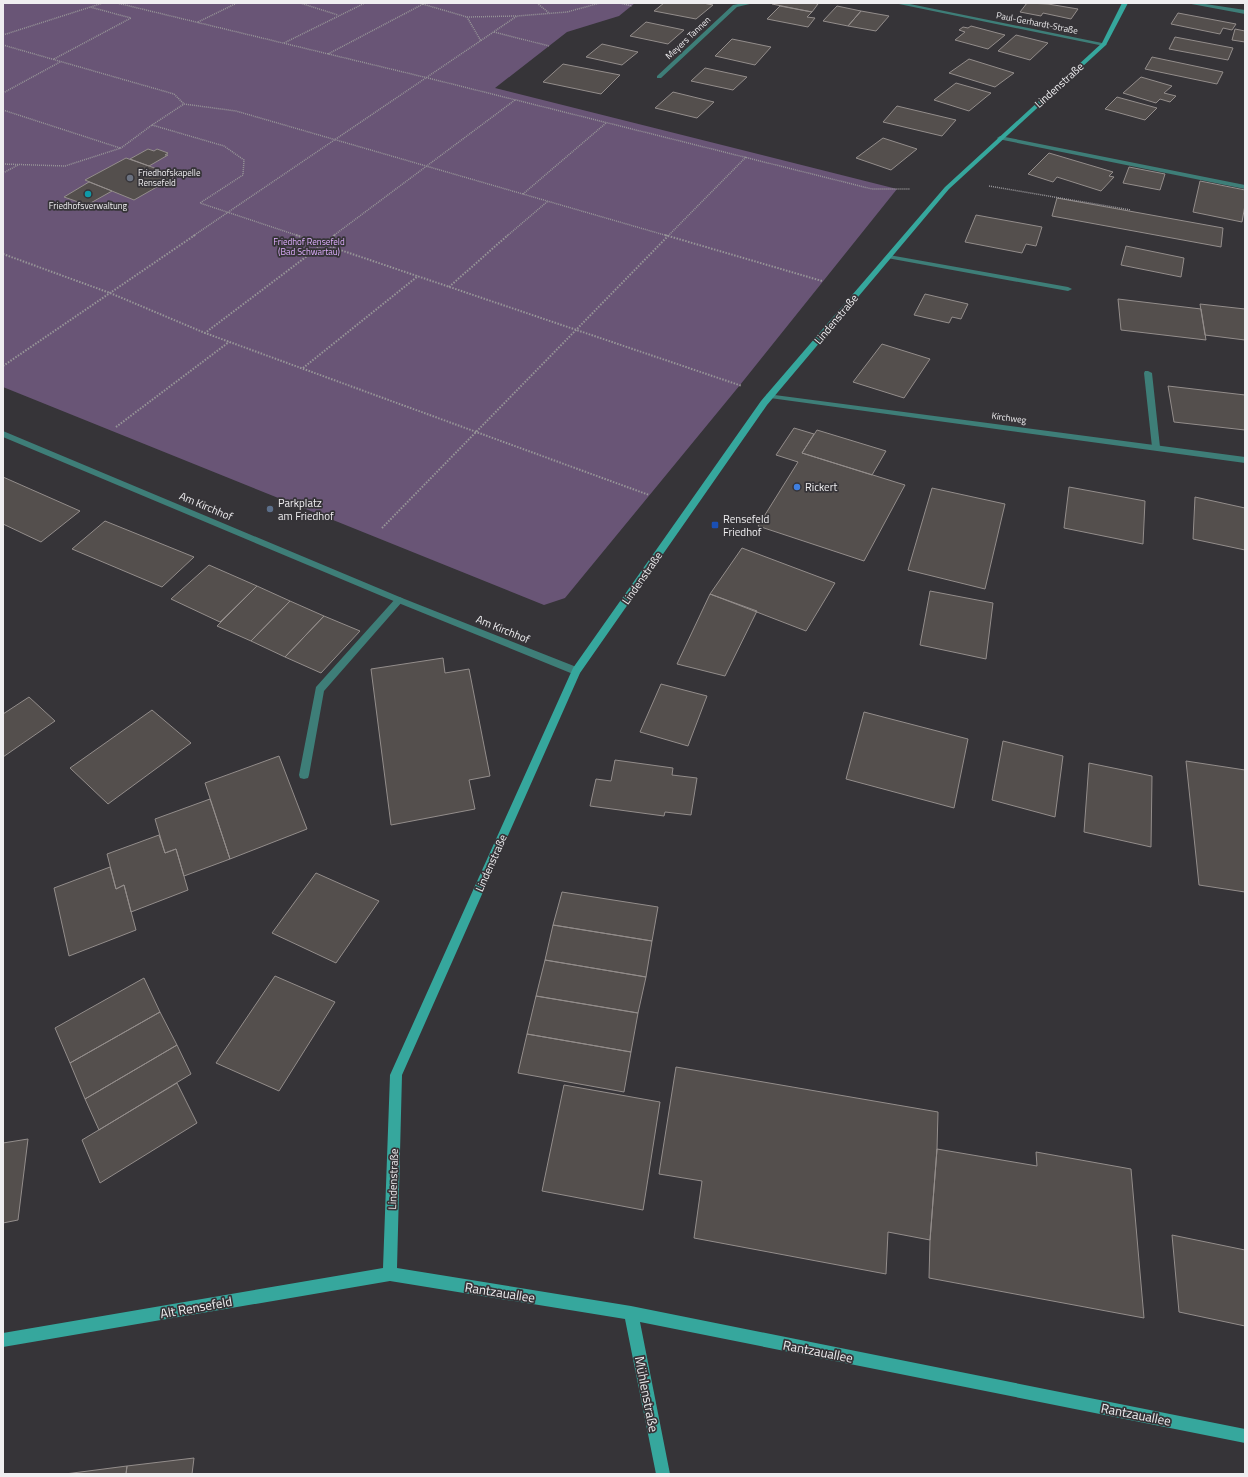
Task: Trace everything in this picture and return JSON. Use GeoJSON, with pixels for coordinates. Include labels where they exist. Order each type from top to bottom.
{"type":"FeatureCollection","features":[{"type":"Feature","properties":{"kind":"street","name":"Meyers Tannen"},"geometry":{"type":"LineString","coordinates":[[659,77],[735,6],[751,3]]}},
{"type":"Feature","properties":{"kind":"street","name":"Paul-Gerhardt-Straße"},"geometry":{"type":"LineString","coordinates":[[897,3],[1104,44]]}},
{"type":"Feature","properties":{"kind":"street","name":"Lindenstraße"},"geometry":{"type":"LineString","coordinates":[[390,1274],[396,1075],[576,671],[770,396],[947,188],[1104,44],[1125,3]]}},
{"type":"Feature","properties":{"kind":"street"},"geometry":{"type":"LineString","coordinates":[[1189,3],[1245,12]]}},
{"type":"Feature","properties":{"kind":"street"},"geometry":{"type":"LineString","coordinates":[[1000,138],[1245,187]]}},
{"type":"Feature","properties":{"kind":"street"},"geometry":{"type":"LineString","coordinates":[[889,257],[1068,289]]}},
{"type":"Feature","properties":{"kind":"street"},"geometry":{"type":"LineString","coordinates":[[1148,373],[1156,447]]}},
{"type":"Feature","properties":{"kind":"street","name":"Kirchweg"},"geometry":{"type":"LineString","coordinates":[[770,396],[1245,460]]}},
{"type":"Feature","properties":{"kind":"street","name":"Am Kirchhof"},"geometry":{"type":"LineString","coordinates":[[3,434],[399,600],[576,671]]}},
{"type":"Feature","properties":{"kind":"street"},"geometry":{"type":"LineString","coordinates":[[304,775],[319,690],[399,600]]}},
{"type":"Feature","properties":{"kind":"street","name":"Rantzauallee"},"geometry":{"type":"LineString","coordinates":[[390,1274],[631,1313],[1245,1436]]}},
{"type":"Feature","properties":{"kind":"street","name":"Alt Rensefeld"},"geometry":{"type":"LineString","coordinates":[[3,1340],[390,1274]]}},
{"type":"Feature","properties":{"kind":"street","name":"Mühlenstraße"},"geometry":{"type":"LineString","coordinates":[[631,1313],[663,1474]]}},
{"type":"Feature","properties":{"kind":"path"},"geometry":{"type":"LineString","coordinates":[[3,35],[103,3]]}},
{"type":"Feature","properties":{"kind":"path"},"geometry":{"type":"LineString","coordinates":[[117,3],[428,78],[872,189],[947,188]]}},
{"type":"Feature","properties":{"kind":"path"},"geometry":{"type":"LineString","coordinates":[[197,22],[237,3]]}},
{"type":"Feature","properties":{"kind":"path"},"geometry":{"type":"LineString","coordinates":[[300,3],[339,16]]}},
{"type":"Feature","properties":{"kind":"path"},"geometry":{"type":"LineString","coordinates":[[284,43],[365,3]]}},
{"type":"Feature","properties":{"kind":"path"},"geometry":{"type":"LineString","coordinates":[[419,3],[467,16],[517,16],[567,12],[600,3]]}},
{"type":"Feature","properties":{"kind":"path"},"geometry":{"type":"LineString","coordinates":[[537,3],[549,13]]}},
{"type":"Feature","properties":{"kind":"path"},"geometry":{"type":"LineString","coordinates":[[620,3],[632,6]]}},
{"type":"Feature","properties":{"kind":"path"},"geometry":{"type":"LineString","coordinates":[[328,54],[424,4]]}},
{"type":"Feature","properties":{"kind":"path"},"geometry":{"type":"LineString","coordinates":[[53,59],[131,18],[90,7]]}},
{"type":"Feature","properties":{"kind":"path"},"geometry":{"type":"LineString","coordinates":[[467,16],[481,41]]}},
{"type":"Feature","properties":{"kind":"path"},"geometry":{"type":"LineString","coordinates":[[3,366],[517,16]]}},
{"type":"Feature","properties":{"kind":"path"},"geometry":{"type":"LineString","coordinates":[[493,32],[549,46]]}},
{"type":"Feature","properties":{"kind":"path"},"geometry":{"type":"LineString","coordinates":[[3,45],[174,94],[184,104],[236,111],[822,281]]}},
{"type":"Feature","properties":{"kind":"path"},"geometry":{"type":"LineString","coordinates":[[3,93],[61,61]]}},
{"type":"Feature","properties":{"kind":"path"},"geometry":{"type":"LineString","coordinates":[[205,333],[515,100]]}},
{"type":"Feature","properties":{"kind":"path"},"geometry":{"type":"LineString","coordinates":[[3,164],[65,166],[120,148],[184,104]]}},
{"type":"Feature","properties":{"kind":"path"},"geometry":{"type":"LineString","coordinates":[[3,110],[120,148]]}},
{"type":"Feature","properties":{"kind":"path"},"geometry":{"type":"LineString","coordinates":[[523,194],[606,123]]}},
{"type":"Feature","properties":{"kind":"path"},"geometry":{"type":"LineString","coordinates":[[152,125],[224,146],[244,160],[243,175],[200,203],[449,286],[770,396]]}},
{"type":"Feature","properties":{"kind":"path"},"geometry":{"type":"LineString","coordinates":[[382,528],[746,158]]}},
{"type":"Feature","properties":{"kind":"path"},"geometry":{"type":"LineString","coordinates":[[3,173],[18,165]]}},
{"type":"Feature","properties":{"kind":"path"},"geometry":{"type":"LineString","coordinates":[[956,180],[1131,210]]}},
{"type":"Feature","properties":{"kind":"path"},"geometry":{"type":"LineString","coordinates":[[449,286],[548,201]]}},
{"type":"Feature","properties":{"kind":"path"},"geometry":{"type":"LineString","coordinates":[[3,254],[110,293],[205,333],[649,495]]}},
{"type":"Feature","properties":{"kind":"path"},"geometry":{"type":"LineString","coordinates":[[303,369],[418,276]]}},
{"type":"Feature","properties":{"kind":"path"},"geometry":{"type":"LineString","coordinates":[[116,427],[230,342]]}},
{"type":"Feature","properties":{"kind":"green space","name":"Friedhof Rensefeld (Bad Schwartau)"},"geometry":{"type":"Polygon","coordinates":[[[3,3],[635,3],[619,16],[567,32],[495,88],[897,189],[740,385],[565,598],[544,605],[3,387],[3,3]]]}},
{"type":"Feature","properties":{"kind":"building"},"geometry":{"type":"Polygon","coordinates":[[[664,3],[703,3],[713,5],[696,19],[654,11],[664,3]]]}},
{"type":"Feature","properties":{"kind":"building"},"geometry":{"type":"Polygon","coordinates":[[[1027,3],[1048,4],[1078,9],[1071,19],[1043,13],[1041,16],[1020,12],[1027,3]]]}},
{"type":"Feature","properties":{"kind":"building"},"geometry":{"type":"Polygon","coordinates":[[[772,4],[818,4],[812,12],[772,4]]]}},
{"type":"Feature","properties":{"kind":"building"},"geometry":{"type":"Polygon","coordinates":[[[780,6],[812,12],[807,17],[815,18],[808,27],[767,19],[780,6]]]}},
{"type":"Feature","properties":{"kind":"building"},"geometry":{"type":"Polygon","coordinates":[[[837,6],[861,11],[848,26],[823,21],[837,6]]]}},
{"type":"Feature","properties":{"kind":"building"},"geometry":{"type":"Polygon","coordinates":[[[861,11],[889,16],[876,31],[848,26],[861,11]]]}},
{"type":"Feature","properties":{"kind":"building"},"geometry":{"type":"Polygon","coordinates":[[[1178,13],[1236,24],[1232,30],[1223,28],[1220,34],[1171,24],[1178,13]]]}},
{"type":"Feature","properties":{"kind":"building"},"geometry":{"type":"Polygon","coordinates":[[[646,22],[684,30],[668,44],[630,36],[646,22]]]}},
{"type":"Feature","properties":{"kind":"building"},"geometry":{"type":"Polygon","coordinates":[[[971,26],[1005,35],[988,49],[955,40],[965,32],[959,30],[963,27],[968,28],[971,26]]]}},
{"type":"Feature","properties":{"kind":"building"},"geometry":{"type":"Polygon","coordinates":[[[1235,29],[1245,31],[1245,42],[1232,40],[1235,29]]]}},
{"type":"Feature","properties":{"kind":"building"},"geometry":{"type":"Polygon","coordinates":[[[1016,35],[1048,43],[1030,60],[998,51],[1016,35]]]}},
{"type":"Feature","properties":{"kind":"building"},"geometry":{"type":"Polygon","coordinates":[[[1175,37],[1233,48],[1228,60],[1169,49],[1175,37]]]}},
{"type":"Feature","properties":{"kind":"building"},"geometry":{"type":"Polygon","coordinates":[[[732,39],[771,47],[755,65],[715,56],[732,39]]]}},
{"type":"Feature","properties":{"kind":"building"},"geometry":{"type":"Polygon","coordinates":[[[602,44],[638,52],[622,65],[586,57],[602,44]]]}},
{"type":"Feature","properties":{"kind":"building"},"geometry":{"type":"Polygon","coordinates":[[[1152,57],[1223,72],[1217,84],[1145,69],[1152,57]]]}},
{"type":"Feature","properties":{"kind":"building"},"geometry":{"type":"Polygon","coordinates":[[[969,59],[1014,73],[995,87],[949,73],[969,59]]]}},
{"type":"Feature","properties":{"kind":"building"},"geometry":{"type":"Polygon","coordinates":[[[563,64],[620,75],[601,94],[543,82],[563,64]]]}},
{"type":"Feature","properties":{"kind":"building"},"geometry":{"type":"Polygon","coordinates":[[[705,68],[747,77],[733,90],[691,81],[705,68]]]}},
{"type":"Feature","properties":{"kind":"building"},"geometry":{"type":"Polygon","coordinates":[[[1141,77],[1172,86],[1164,93],[1176,96],[1170,102],[1160,99],[1156,103],[1123,93],[1141,77]]]}},
{"type":"Feature","properties":{"kind":"building"},"geometry":{"type":"Polygon","coordinates":[[[956,83],[991,93],[969,111],[934,100],[956,83]]]}},
{"type":"Feature","properties":{"kind":"building"},"geometry":{"type":"Polygon","coordinates":[[[673,92],[714,102],[697,118],[655,108],[673,92]]]}},
{"type":"Feature","properties":{"kind":"building"},"geometry":{"type":"Polygon","coordinates":[[[1117,97],[1157,108],[1145,120],[1105,109],[1117,97]]]}},
{"type":"Feature","properties":{"kind":"building"},"geometry":{"type":"Polygon","coordinates":[[[897,106],[956,120],[942,136],[883,122],[897,106]]]}},
{"type":"Feature","properties":{"kind":"building"},"geometry":{"type":"Polygon","coordinates":[[[883,138],[917,149],[891,170],[856,158],[883,138]]]}},
{"type":"Feature","properties":{"kind":"building"},"geometry":{"type":"Polygon","coordinates":[[[148,149],[154,151],[157,149],[168,153],[165,155],[168,155],[149,166],[130,159],[148,149]]]}},
{"type":"Feature","properties":{"kind":"building"},"geometry":{"type":"Polygon","coordinates":[[[1049,153],[1113,172],[1109,176],[1114,177],[1101,191],[1057,177],[1053,182],[1028,174],[1049,153]]]}},
{"type":"Feature","properties":{"kind":"building","name":"Friedhofskapelle Rensefeld"},"geometry":{"type":"Polygon","coordinates":[[[126,158],[176,176],[134,200],[85,180],[126,158]]]}},
{"type":"Feature","properties":{"kind":"building"},"geometry":{"type":"Polygon","coordinates":[[[1129,167],[1165,174],[1160,190],[1123,183],[1129,167]]]}},
{"type":"Feature","properties":{"kind":"building"},"geometry":{"type":"Polygon","coordinates":[[[1200,181],[1245,190],[1245,205],[1242,222],[1193,212],[1200,181]]]}},
{"type":"Feature","properties":{"kind":"building","name":"Friedhofsverwaltung"},"geometry":{"type":"Polygon","coordinates":[[[89,182],[112,191],[87,205],[64,197],[89,182]]]}},
{"type":"Feature","properties":{"kind":"building"},"geometry":{"type":"Polygon","coordinates":[[[1057,198],[1223,228],[1221,247],[1052,216],[1057,198]]]}},
{"type":"Feature","properties":{"kind":"building"},"geometry":{"type":"Polygon","coordinates":[[[976,215],[1042,227],[1036,246],[1026,244],[1022,253],[965,242],[976,215]]]}},
{"type":"Feature","properties":{"kind":"building"},"geometry":{"type":"Polygon","coordinates":[[[1126,246],[1184,258],[1181,277],[1121,265],[1126,246]]]}},
{"type":"Feature","properties":{"kind":"building"},"geometry":{"type":"Polygon","coordinates":[[[925,294],[968,304],[961,319],[952,317],[949,323],[914,315],[925,294]]]}},
{"type":"Feature","properties":{"kind":"building"},"geometry":{"type":"Polygon","coordinates":[[[1118,299],[1201,309],[1206,340],[1121,330],[1118,299]]]}},
{"type":"Feature","properties":{"kind":"building"},"geometry":{"type":"Polygon","coordinates":[[[1200,304],[1245,309],[1245,340],[1205,335],[1200,304]]]}},
{"type":"Feature","properties":{"kind":"building"},"geometry":{"type":"Polygon","coordinates":[[[882,344],[930,359],[904,398],[853,382],[882,344]]]}},
{"type":"Feature","properties":{"kind":"building"},"geometry":{"type":"Polygon","coordinates":[[[1168,386],[1245,395],[1245,430],[1174,422],[1168,386]]]}},
{"type":"Feature","properties":{"kind":"building"},"geometry":{"type":"Polygon","coordinates":[[[794,428],[814,434],[802,453],[905,485],[864,561],[758,526],[798,462],[776,455],[794,428]]]}},
{"type":"Feature","properties":{"kind":"building"},"geometry":{"type":"Polygon","coordinates":[[[817,430],[886,451],[872,475],[802,453],[817,430]]]}},
{"type":"Feature","properties":{"kind":"building"},"geometry":{"type":"Polygon","coordinates":[[[3,477],[80,511],[41,542],[3,524],[3,477]]]}},
{"type":"Feature","properties":{"kind":"building"},"geometry":{"type":"Polygon","coordinates":[[[1069,487],[1145,501],[1143,544],[1064,528],[1069,487]]]}},
{"type":"Feature","properties":{"kind":"building"},"geometry":{"type":"Polygon","coordinates":[[[932,488],[1005,504],[985,589],[908,570],[932,488]]]}},
{"type":"Feature","properties":{"kind":"building"},"geometry":{"type":"Polygon","coordinates":[[[1195,497],[1245,508],[1245,550],[1193,539],[1195,497]]]}},
{"type":"Feature","properties":{"kind":"building"},"geometry":{"type":"Polygon","coordinates":[[[105,521],[194,557],[162,587],[72,549],[105,521]]]}},
{"type":"Feature","properties":{"kind":"building"},"geometry":{"type":"Polygon","coordinates":[[[742,548],[835,583],[806,631],[710,594],[742,548]]]}},
{"type":"Feature","properties":{"kind":"building"},"geometry":{"type":"Polygon","coordinates":[[[209,565],[257,586],[220,622],[171,599],[209,565]]]}},
{"type":"Feature","properties":{"kind":"building"},"geometry":{"type":"Polygon","coordinates":[[[257,586],[290,601],[251,641],[217,626],[257,586]]]}},
{"type":"Feature","properties":{"kind":"building"},"geometry":{"type":"Polygon","coordinates":[[[930,591],[993,603],[986,659],[920,645],[930,591]]]}},
{"type":"Feature","properties":{"kind":"building"},"geometry":{"type":"Polygon","coordinates":[[[710,594],[757,611],[725,676],[677,664],[710,594]]]}},
{"type":"Feature","properties":{"kind":"building"},"geometry":{"type":"Polygon","coordinates":[[[290,601],[324,616],[285,657],[251,641],[290,601]]]}},
{"type":"Feature","properties":{"kind":"building"},"geometry":{"type":"Polygon","coordinates":[[[324,616],[360,631],[321,673],[285,657],[324,616]]]}},
{"type":"Feature","properties":{"kind":"building"},"geometry":{"type":"Polygon","coordinates":[[[443,658],[445,673],[469,669],[490,776],[469,780],[475,809],[391,825],[371,669],[443,658]]]}},
{"type":"Feature","properties":{"kind":"building"},"geometry":{"type":"Polygon","coordinates":[[[661,684],[707,696],[688,746],[640,732],[661,684]]]}},
{"type":"Feature","properties":{"kind":"building"},"geometry":{"type":"Polygon","coordinates":[[[29,697],[55,721],[3,757],[3,714],[29,697]]]}},
{"type":"Feature","properties":{"kind":"building"},"geometry":{"type":"Polygon","coordinates":[[[152,710],[191,743],[108,804],[70,768],[152,710]]]}},
{"type":"Feature","properties":{"kind":"building"},"geometry":{"type":"Polygon","coordinates":[[[864,712],[968,739],[954,808],[846,779],[864,712]]]}},
{"type":"Feature","properties":{"kind":"building"},"geometry":{"type":"Polygon","coordinates":[[[1003,741],[1063,756],[1055,817],[992,800],[1003,741]]]}},
{"type":"Feature","properties":{"kind":"building"},"geometry":{"type":"Polygon","coordinates":[[[279,756],[307,829],[230,859],[205,783],[279,756]]]}},
{"type":"Feature","properties":{"kind":"building"},"geometry":{"type":"Polygon","coordinates":[[[615,760],[673,768],[672,775],[697,778],[691,815],[665,812],[664,816],[590,806],[596,779],[611,781],[615,760]]]}},
{"type":"Feature","properties":{"kind":"building"},"geometry":{"type":"Polygon","coordinates":[[[1186,761],[1245,770],[1245,892],[1199,885],[1186,761]]]}},
{"type":"Feature","properties":{"kind":"building"},"geometry":{"type":"Polygon","coordinates":[[[1089,763],[1152,776],[1151,847],[1084,832],[1089,763]]]}},
{"type":"Feature","properties":{"kind":"building"},"geometry":{"type":"Polygon","coordinates":[[[210,799],[230,859],[184,876],[176,849],[165,853],[155,819],[210,799]]]}},
{"type":"Feature","properties":{"kind":"building"},"geometry":{"type":"Polygon","coordinates":[[[159,835],[165,853],[176,849],[188,890],[131,912],[124,885],[116,889],[107,854],[159,835]]]}},
{"type":"Feature","properties":{"kind":"building"},"geometry":{"type":"Polygon","coordinates":[[[110,867],[116,889],[124,885],[136,930],[69,956],[54,888],[110,867]]]}},
{"type":"Feature","properties":{"kind":"building"},"geometry":{"type":"Polygon","coordinates":[[[316,873],[379,901],[336,963],[272,933],[316,873]]]}},
{"type":"Feature","properties":{"kind":"building"},"geometry":{"type":"Polygon","coordinates":[[[562,892],[658,907],[652,941],[553,925],[562,892]]]}},
{"type":"Feature","properties":{"kind":"building"},"geometry":{"type":"Polygon","coordinates":[[[553,925],[652,941],[646,977],[545,960],[553,925]]]}},
{"type":"Feature","properties":{"kind":"building"},"geometry":{"type":"Polygon","coordinates":[[[545,960],[646,977],[638,1013],[536,996],[545,960]]]}},
{"type":"Feature","properties":{"kind":"building"},"geometry":{"type":"Polygon","coordinates":[[[275,976],[335,1002],[279,1091],[216,1063],[275,976]]]}},
{"type":"Feature","properties":{"kind":"building"},"geometry":{"type":"Polygon","coordinates":[[[144,978],[160,1012],[70,1063],[55,1028],[144,978]]]}},
{"type":"Feature","properties":{"kind":"building"},"geometry":{"type":"Polygon","coordinates":[[[536,996],[638,1013],[631,1052],[527,1034],[536,996]]]}},
{"type":"Feature","properties":{"kind":"building"},"geometry":{"type":"Polygon","coordinates":[[[160,1012],[177,1045],[85,1099],[70,1063],[160,1012]]]}},
{"type":"Feature","properties":{"kind":"building"},"geometry":{"type":"Polygon","coordinates":[[[527,1034],[631,1052],[624,1092],[518,1073],[527,1034]]]}},
{"type":"Feature","properties":{"kind":"building"},"geometry":{"type":"Polygon","coordinates":[[[177,1045],[191,1074],[99,1130],[85,1099],[177,1045]]]}},
{"type":"Feature","properties":{"kind":"building"},"geometry":{"type":"Polygon","coordinates":[[[676,1067],[938,1112],[937,1149],[930,1240],[888,1232],[886,1274],[694,1238],[702,1181],[659,1174],[676,1067]]]}},
{"type":"Feature","properties":{"kind":"building"},"geometry":{"type":"Polygon","coordinates":[[[177,1083],[197,1123],[100,1183],[82,1140],[177,1083]]]}},
{"type":"Feature","properties":{"kind":"building"},"geometry":{"type":"Polygon","coordinates":[[[564,1085],[660,1102],[643,1210],[542,1191],[564,1085]]]}},
{"type":"Feature","properties":{"kind":"building"},"geometry":{"type":"Polygon","coordinates":[[[28,1139],[18,1220],[3,1223],[3,1143],[28,1139]]]}},
{"type":"Feature","properties":{"kind":"building"},"geometry":{"type":"Polygon","coordinates":[[[937,1149],[1037,1166],[1036,1152],[1131,1169],[1144,1318],[929,1278],[930,1240],[937,1149]]]}},
{"type":"Feature","properties":{"kind":"building"},"geometry":{"type":"Polygon","coordinates":[[[1172,1235],[1245,1250],[1245,1326],[1179,1312],[1172,1235]]]}},
{"type":"Feature","properties":{"kind":"building"},"geometry":{"type":"Polygon","coordinates":[[[194,1458],[192,1474],[126,1474],[127,1466],[194,1458]]]}},
{"type":"Feature","properties":{"kind":"building"},"geometry":{"type":"Polygon","coordinates":[[[127,1466],[126,1474],[65,1474],[127,1466]]]}},
{"type":"Feature","properties":{"kind":"place","name":"Friedhofskapelle Rensefeld"},"geometry":{"type":"Point","coordinates":[130,178]}},
{"type":"Feature","properties":{"kind":"place","name":"Friedhofsverwaltung"},"geometry":{"type":"Point","coordinates":[88,194]}},
{"type":"Feature","properties":{"kind":"place","name":"Rickert"},"geometry":{"type":"Point","coordinates":[797,487]}},
{"type":"Feature","properties":{"kind":"place","name":"Parkplatz am Friedhof"},"geometry":{"type":"Point","coordinates":[270,509]}},
{"type":"Feature","properties":{"kind":"place","name":"Rensefeld Friedhof"},"geometry":{"type":"Point","coordinates":[715,525]}}]}
